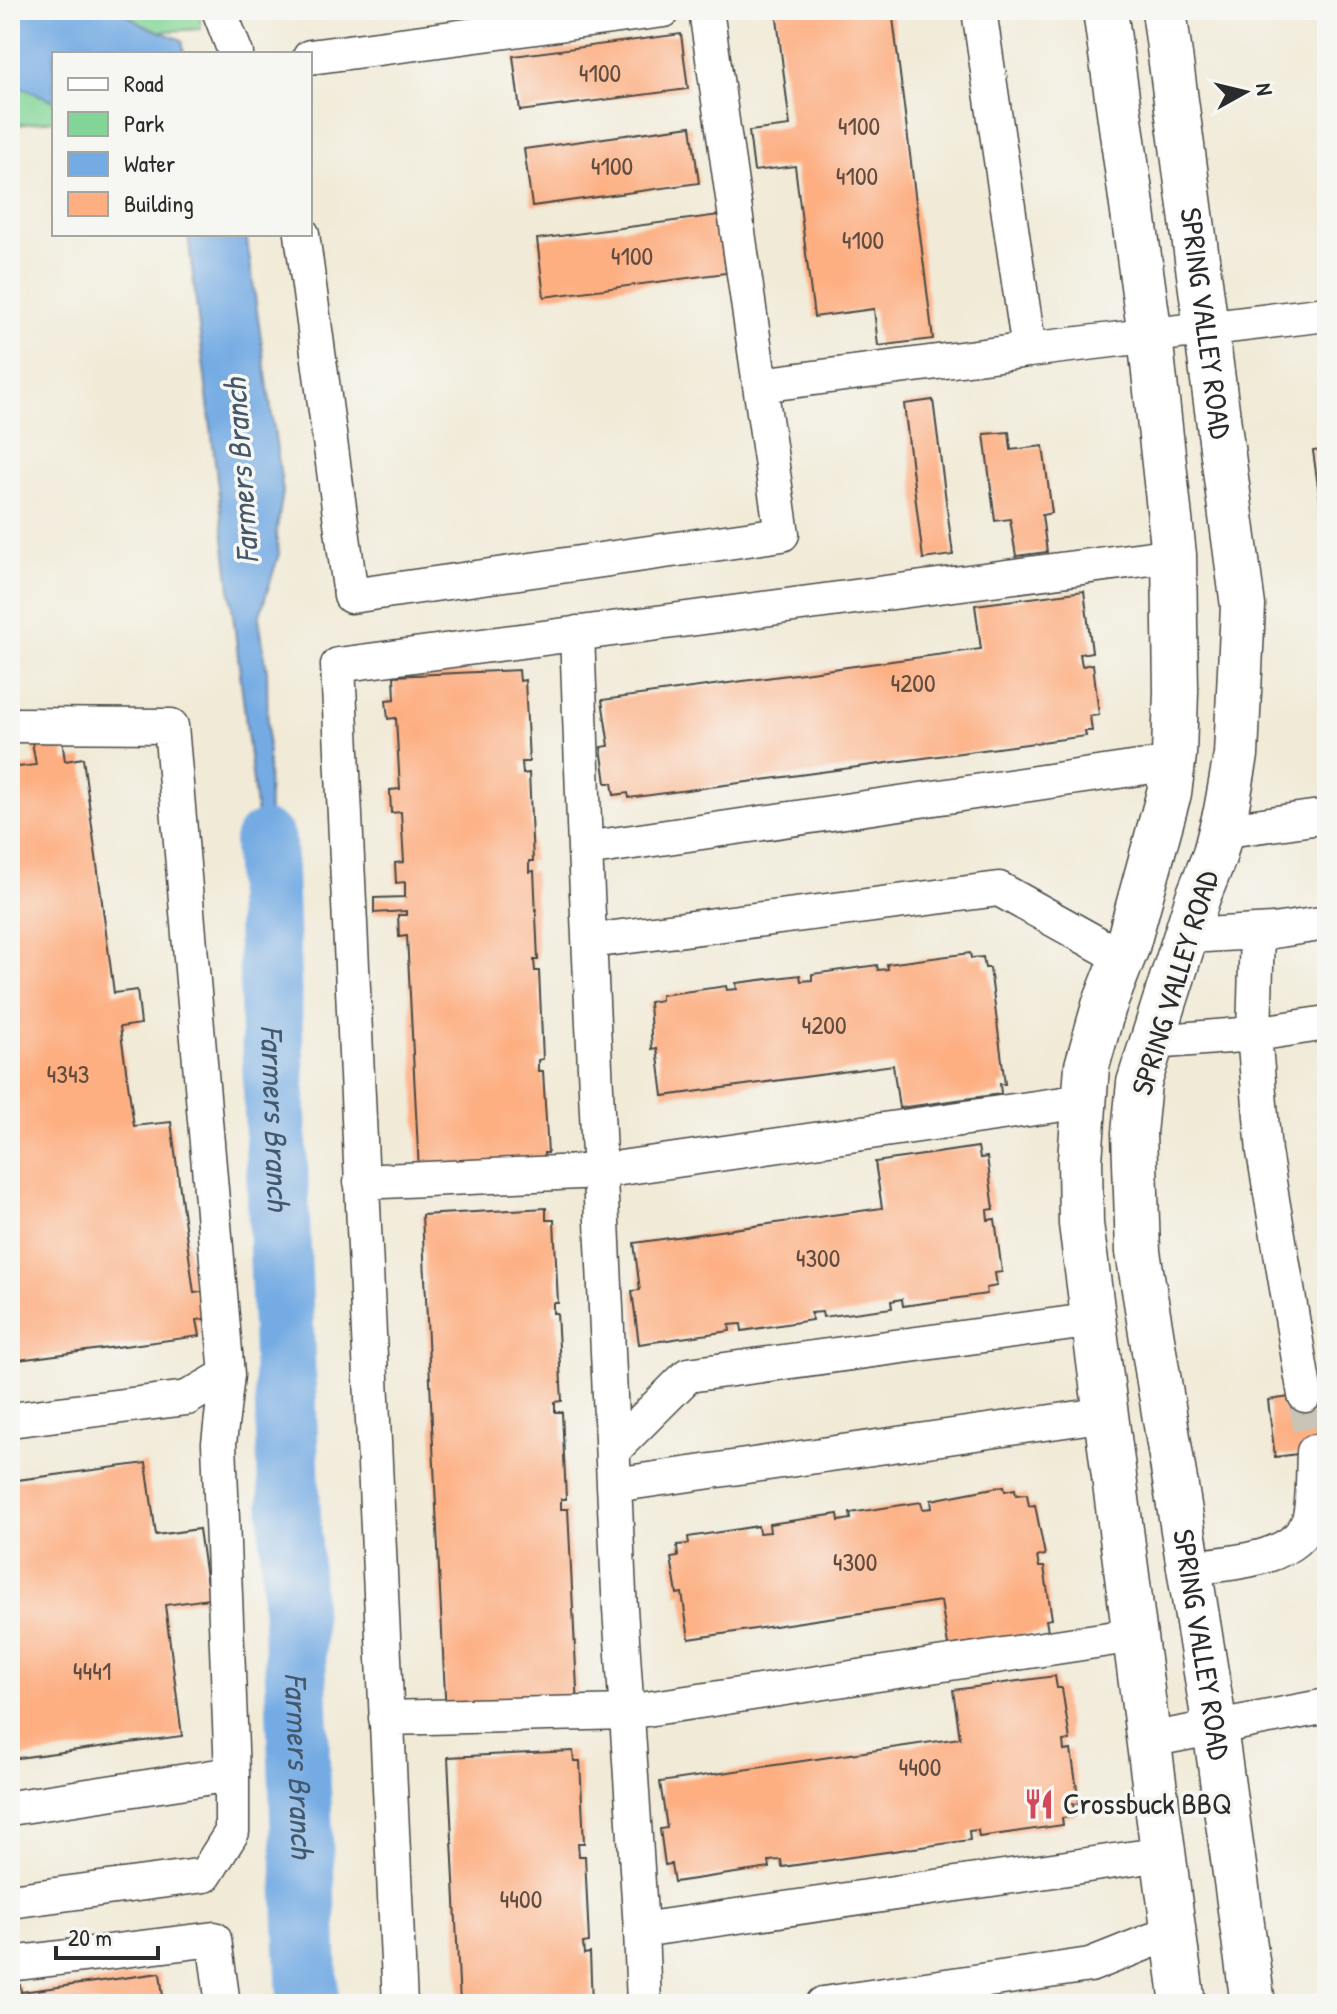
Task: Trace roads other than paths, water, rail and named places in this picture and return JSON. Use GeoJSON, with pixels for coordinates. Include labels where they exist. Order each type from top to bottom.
{"type":"FeatureCollection","features":[{"type":"Feature","properties":{"kind":"main road","name":"SPRING VALLEY ROAD"},"geometry":{"type":"LineString","coordinates":[[1105,10],[1150,336],[1174,555],[1176,691],[1169,793],[1123,958],[1104,1006],[1087,1066],[1080,1160],[1081,1224],[1183,2004]]}},
{"type":"Feature","properties":{"kind":"main road","name":"SPRING VALLEY ROAD"},"geometry":{"type":"LineString","coordinates":[[1164,10],[1243,606],[1236,755],[1220,831],[1139,1083],[1134,1133],[1138,1252],[1215,1728],[1253,2004]]}},
{"type":"Feature","properties":{"kind":"street"},"geometry":{"type":"LineString","coordinates":[[219,10],[235,52]]}},
{"type":"Feature","properties":{"kind":"street"},"geometry":{"type":"LineString","coordinates":[[312,57],[664,10]]}},
{"type":"Feature","properties":{"kind":"street"},"geometry":{"type":"LineString","coordinates":[[302,236],[351,596],[782,534],[706,10]]}},
{"type":"Feature","properties":{"kind":"street"},"geometry":{"type":"LineString","coordinates":[[979,10],[1029,350]]}},
{"type":"Feature","properties":{"kind":"street"},"geometry":{"type":"LineString","coordinates":[[760,385],[1206,329],[1326,319]]}},
{"type":"Feature","properties":{"kind":"street"},"geometry":{"type":"LineString","coordinates":[[400,2004],[338,665],[1174,555]]}},
{"type":"Feature","properties":{"kind":"street"},"geometry":{"type":"LineString","coordinates":[[577,633],[614,1485],[644,2004]]}},
{"type":"Feature","properties":{"kind":"street"},"geometry":{"type":"LineString","coordinates":[[10,725],[171,726],[227,1375],[219,1443],[232,1774],[232,1832],[205,1875],[10,1901]]}},
{"type":"Feature","properties":{"kind":"street"},"geometry":{"type":"LineString","coordinates":[[585,849],[1173,763]]}},
{"type":"Feature","properties":{"kind":"street"},"geometry":{"type":"LineString","coordinates":[[1220,831],[1327,816]]}},
{"type":"Feature","properties":{"kind":"street"},"geometry":{"type":"LineString","coordinates":[[590,941],[999,889],[1123,958]]}},
{"type":"Feature","properties":{"kind":"street"},"geometry":{"type":"LineString","coordinates":[[1188,936],[1257,932],[1327,923]]}},
{"type":"Feature","properties":{"kind":"street"},"geometry":{"type":"LineString","coordinates":[[1257,932],[1254,1034],[1264,1152],[1305,1395]]}},
{"type":"Feature","properties":{"kind":"street"},"geometry":{"type":"LineString","coordinates":[[1153,1042],[1254,1034],[1327,1023]]}},
{"type":"Feature","properties":{"kind":"street"},"geometry":{"type":"LineString","coordinates":[[361,1182],[600,1171],[1084,1101]]}},
{"type":"Feature","properties":{"kind":"street"},"geometry":{"type":"LineString","coordinates":[[613,1450],[688,1375],[1095,1320]]}},
{"type":"Feature","properties":{"kind":"street"},"geometry":{"type":"LineString","coordinates":[[10,1420],[187,1398],[227,1375]]}},
{"type":"Feature","properties":{"kind":"street"},"geometry":{"type":"LineString","coordinates":[[614,1485],[1107,1414]]}},
{"type":"Feature","properties":{"kind":"street"},"geometry":{"type":"LineString","coordinates":[[1188,1568],[1265,1557],[1296,1540],[1309,1520],[1314,1452]]}},
{"type":"Feature","properties":{"kind":"street"},"geometry":{"type":"LineString","coordinates":[[386,1718],[627,1712],[1135,1635]]}},
{"type":"Feature","properties":{"kind":"street"},"geometry":{"type":"LineString","coordinates":[[1149,1740],[1327,1706]]}},
{"type":"Feature","properties":{"kind":"street"},"geometry":{"type":"LineString","coordinates":[[10,1808],[232,1774]]}},
{"type":"Feature","properties":{"kind":"street"},"geometry":{"type":"LineString","coordinates":[[641,1930],[1163,1854]]}},
{"type":"Feature","properties":{"kind":"street"},"geometry":{"type":"LineString","coordinates":[[823,2004],[1090,1965],[1173,1932]]}},
{"type":"Feature","properties":{"kind":"street"},"geometry":{"type":"LineString","coordinates":[[10,1964],[214,1939],[223,2004]]}},
{"type":"Feature","properties":{"kind":"water"},"geometry":{"type":"Polygon","coordinates":[[[15,10],[119,10],[143,25],[182,40],[184,52],[52,52],[51,100],[10,82],[10,32],[15,10]]]}},
{"type":"Feature","properties":{"kind":"water"},"geometry":{"type":"Polygon","coordinates":[[[188,236],[246,236],[283,492],[276,534],[279,554],[259,618],[267,671],[270,926],[188,236]]]}},
{"type":"Feature","properties":{"kind":"waterway","name":"Farmers Branch"},"geometry":{"type":"LineString","coordinates":[[265,842],[308,2004]]}},
{"type":"Feature","properties":{"kind":"tunnel"},"geometry":{"type":"LineString","coordinates":[[1305,1395],[1314,1452]]}},
{"type":"Feature","properties":{"kind":"place","name":"Crossbuck BBQ"},"geometry":{"type":"Point","coordinates":[1039,1804]}}]}
